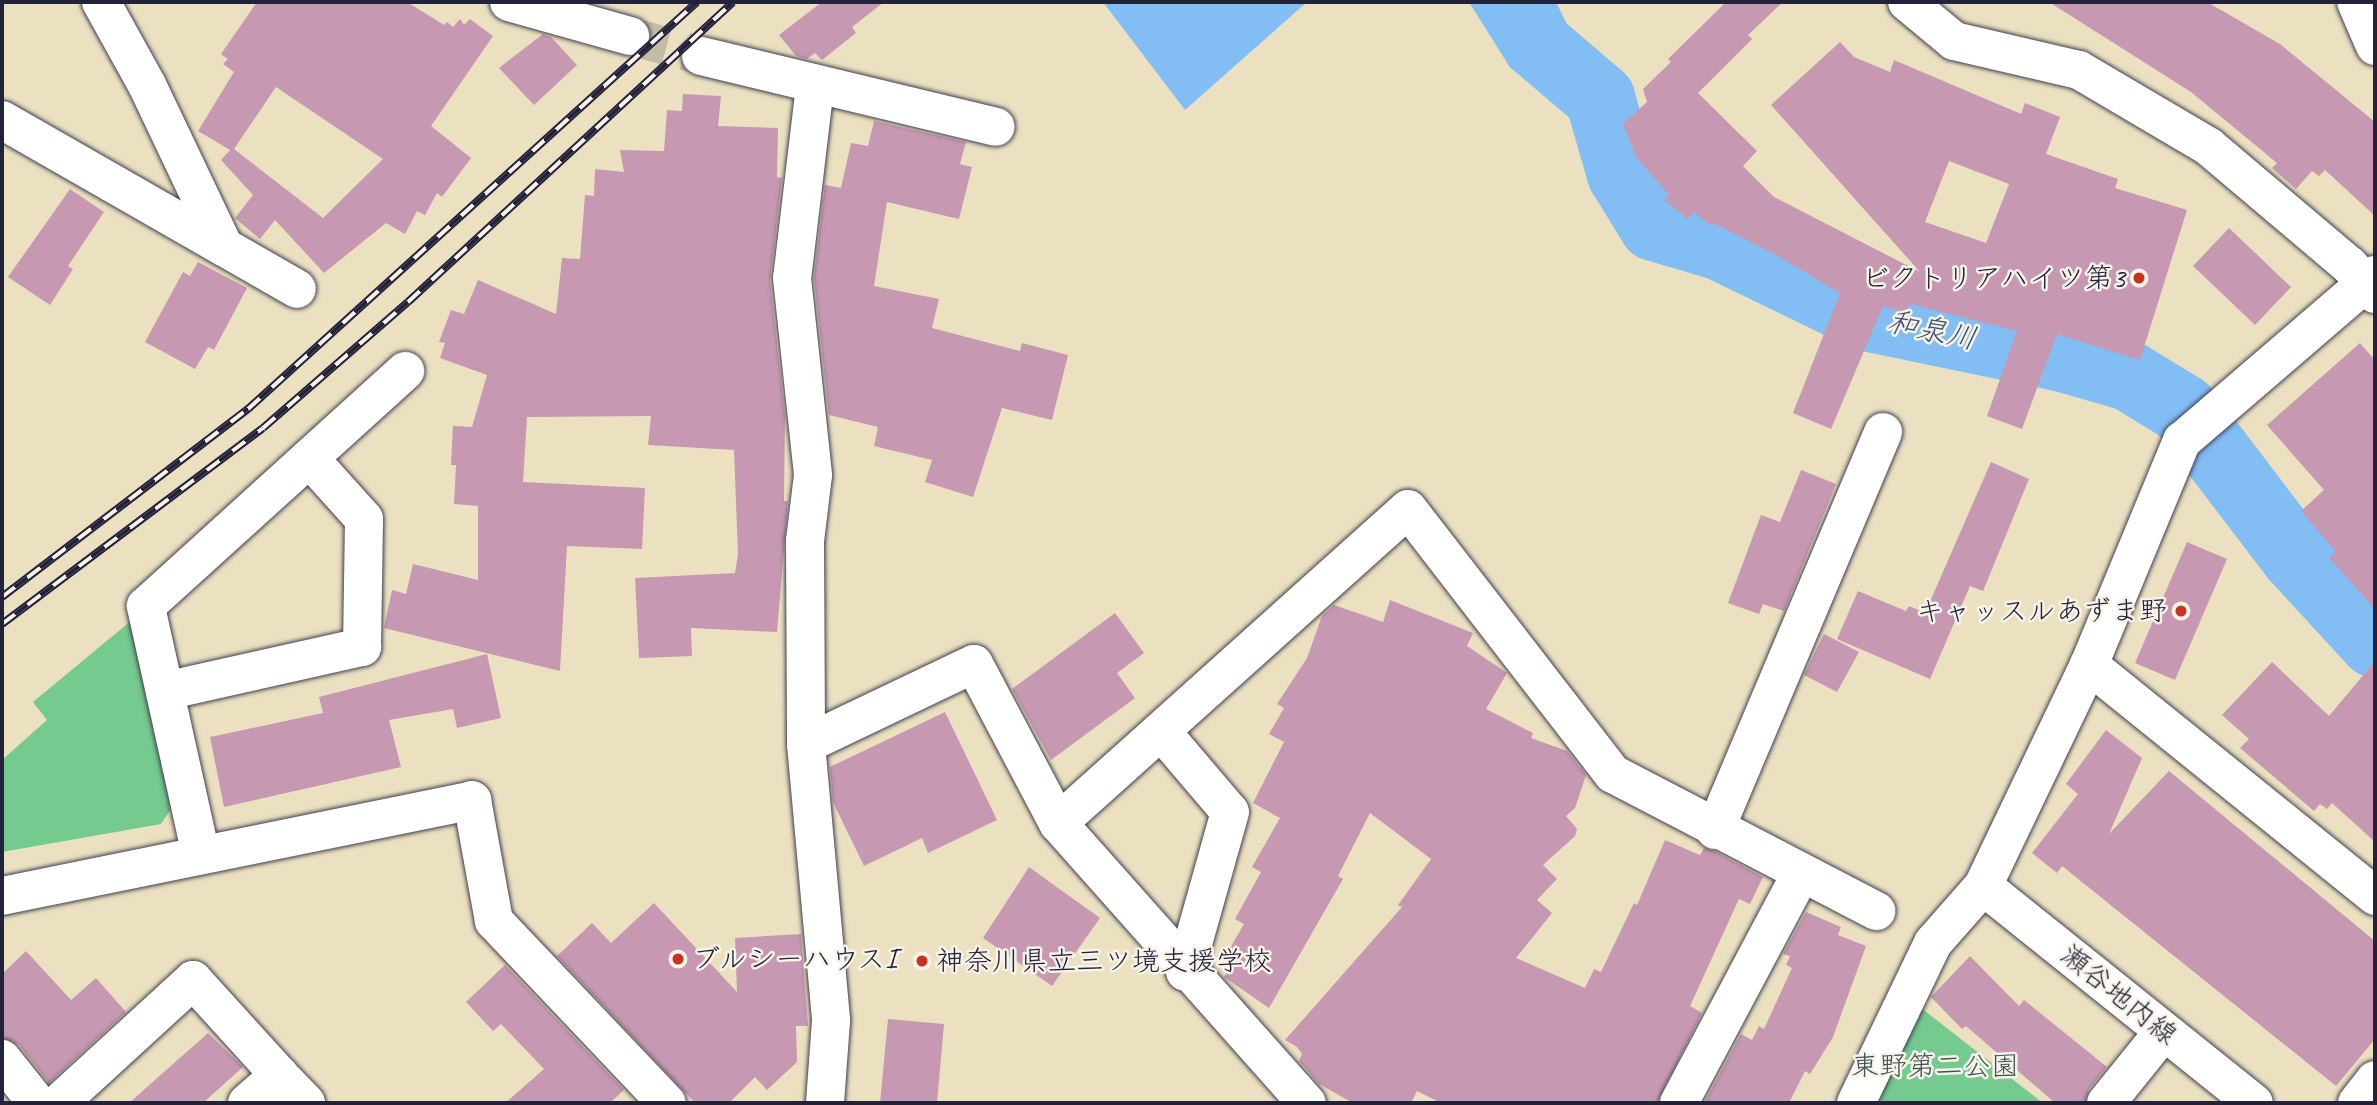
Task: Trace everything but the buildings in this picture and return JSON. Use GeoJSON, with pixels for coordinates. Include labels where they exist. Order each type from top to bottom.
{"type":"FeatureCollection","features":[{"type":"Feature","properties":{"kind":"street"},"geometry":{"type":"LineString","coordinates":[[101,2],[147,85],[223,247]]}},
{"type":"Feature","properties":{"kind":"street"},"geometry":{"type":"LineString","coordinates":[[509,2],[613,21]]}},
{"type":"Feature","properties":{"kind":"street"},"geometry":{"type":"LineString","coordinates":[[1856,1103],[1933,943],[1983,886],[2089,664],[2192,433],[2372,284],[2208,146],[2079,70],[1954,41],[1907,2]]}},
{"type":"Feature","properties":{"kind":"street"},"geometry":{"type":"LineString","coordinates":[[2357,2],[2375,46]]}},
{"type":"Feature","properties":{"kind":"street"},"geometry":{"type":"LineString","coordinates":[[701,56],[815,86],[996,127]]}},
{"type":"Feature","properties":{"kind":"street"},"geometry":{"type":"LineString","coordinates":[[815,86],[792,278],[813,475],[805,541],[806,744],[831,1021],[825,1103]]}},
{"type":"Feature","properties":{"kind":"street"},"geometry":{"type":"LineString","coordinates":[[2,120],[297,289]]}},
{"type":"Feature","properties":{"kind":"street"},"geometry":{"type":"LineString","coordinates":[[201,855],[146,606],[405,371]]}},
{"type":"Feature","properties":{"kind":"street"},"geometry":{"type":"LineString","coordinates":[[1715,830],[1883,432]]}},
{"type":"Feature","properties":{"kind":"street"},"geometry":{"type":"LineString","coordinates":[[165,691],[362,648],[364,519],[309,458]]}},
{"type":"Feature","properties":{"kind":"street"},"geometry":{"type":"LineString","coordinates":[[1058,823],[1408,509],[1613,774],[1715,830],[1876,911]]}},
{"type":"Feature","properties":{"kind":"street"},"geometry":{"type":"LineString","coordinates":[[806,744],[974,664],[1058,823],[1185,972],[1307,1103]]}},
{"type":"Feature","properties":{"kind":"street"},"geometry":{"type":"LineString","coordinates":[[2089,664],[2375,896]]}},
{"type":"Feature","properties":{"kind":"street"},"geometry":{"type":"LineString","coordinates":[[1161,731],[1230,812],[1185,972]]}},
{"type":"Feature","properties":{"kind":"street"},"geometry":{"type":"LineString","coordinates":[[2,896],[472,800],[494,921],[667,1103]]}},
{"type":"Feature","properties":{"kind":"street"},"geometry":{"type":"LineString","coordinates":[[1679,1103],[1801,874]]}},
{"type":"Feature","properties":{"kind":"street","name":"瀬谷地内線"},"geometry":{"type":"LineString","coordinates":[[1983,886],[2254,1103]]}},
{"type":"Feature","properties":{"kind":"street"},"geometry":{"type":"LineString","coordinates":[[59,1103],[193,980],[306,1103]]}},
{"type":"Feature","properties":{"kind":"street"},"geometry":{"type":"LineString","coordinates":[[2106,1103],[2164,1031]]}},
{"type":"Feature","properties":{"kind":"street"},"geometry":{"type":"LineString","coordinates":[[2,1059],[37,1103]]}},
{"type":"Feature","properties":{"kind":"street"},"geometry":{"type":"LineString","coordinates":[[247,1103],[279,1075]]}},
{"type":"Feature","properties":{"kind":"street"},"geometry":{"type":"LineString","coordinates":[[2357,1103],[2375,1080]]}},
{"type":"Feature","properties":{"kind":"green space"},"geometry":{"type":"Polygon","coordinates":[[[138,615],[171,809],[161,824],[2,852],[2,760],[47,720],[33,702],[138,615]]]}},
{"type":"Feature","properties":{"kind":"green space","name":"東野第二公園"},"geometry":{"type":"Polygon","coordinates":[[[1921,1008],[2043,1103],[1878,1103],[1921,1008]]]}},
{"type":"Feature","properties":{"kind":"water"},"geometry":{"type":"Polygon","coordinates":[[[1103,2],[1307,2],[1185,110],[1103,2]]]}},
{"type":"Feature","properties":{"kind":"water"},"geometry":{"type":"Polygon","coordinates":[[[1469,2],[1517,2],[1538,45],[1511,69],[1469,2]]]}},
{"type":"Feature","properties":{"kind":"waterway","name":"和泉川"},"geometry":{"type":"LineString","coordinates":[[1517,2],[1538,45],[1600,98],[1622,174],[1654,226],[1719,245],[1865,316],[2063,357],[2129,376],[2183,409],[2295,556],[2375,643]]}},
{"type":"Feature","properties":{"kind":"tunnel"},"geometry":{"type":"LineString","coordinates":[[630,36],[701,56]]}},
{"type":"Feature","properties":{"kind":"railway"},"geometry":{"type":"LineString","coordinates":[[2,597],[248,409],[697,2]]}},
{"type":"Feature","properties":{"kind":"railway"},"geometry":{"type":"LineString","coordinates":[[2,624],[263,428],[408,302],[733,2]]}},
{"type":"Feature","properties":{"kind":"place","name":"ビクトリアハイツ第3"},"geometry":{"type":"Point","coordinates":[2139,278]}},
{"type":"Feature","properties":{"kind":"place","name":"キャッスルあずま野"},"geometry":{"type":"Point","coordinates":[2181,611]}},
{"type":"Feature","properties":{"kind":"place","name":"ブルシーハウスI"},"geometry":{"type":"Point","coordinates":[678,959]}},
{"type":"Feature","properties":{"kind":"place","name":"神奈川県立三ツ境支援学校"},"geometry":{"type":"Point","coordinates":[922,961]}}]}
